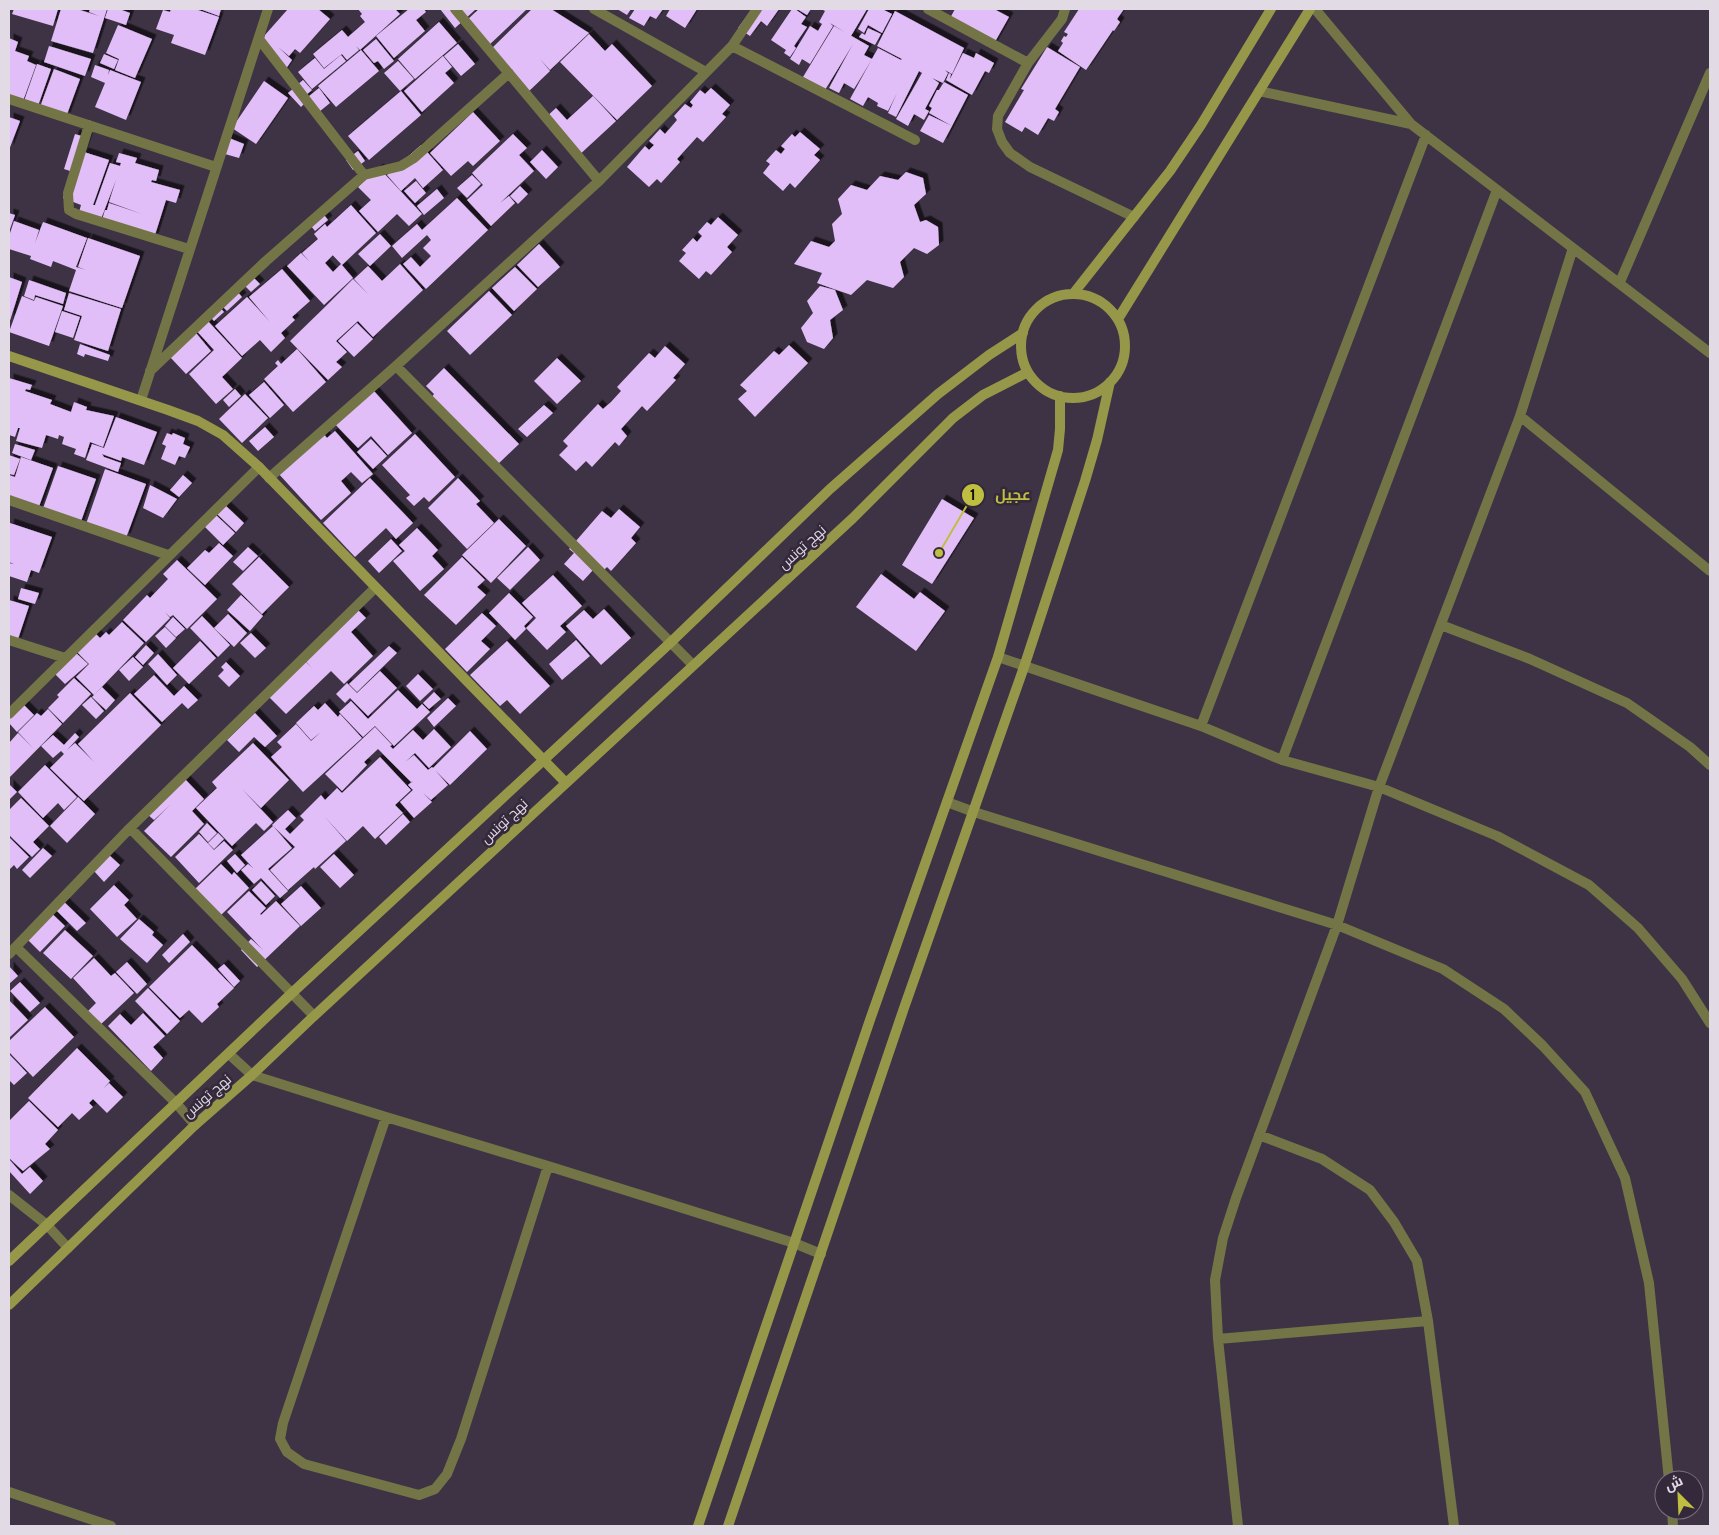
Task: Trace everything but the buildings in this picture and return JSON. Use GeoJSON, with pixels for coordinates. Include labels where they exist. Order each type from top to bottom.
{"type":"FeatureCollection","features":[{"type":"Feature","properties":{"kind":"street"},"geometry":{"type":"LineString","coordinates":[[141,400],[268,9]]}},
{"type":"Feature","properties":{"kind":"street"},"geometry":{"type":"LineString","coordinates":[[455,9],[599,181]]}},
{"type":"Feature","properties":{"kind":"street"},"geometry":{"type":"LineString","coordinates":[[594,9],[706,72]]}},
{"type":"Feature","properties":{"kind":"street"},"geometry":{"type":"LineString","coordinates":[[269,478],[396,366],[599,181],[732,46],[757,9]]}},
{"type":"Feature","properties":{"kind":"street"},"geometry":{"type":"LineString","coordinates":[[928,9],[1028,63]]}},
{"type":"Feature","properties":{"kind":"street"},"geometry":{"type":"LineString","coordinates":[[1065,9],[1062,19],[1028,63],[998,116],[997,128],[1010,154],[1030,167],[1134,217]]}},
{"type":"Feature","properties":{"kind":"street"},"geometry":{"type":"LineString","coordinates":[[1073,294],[1170,171],[1201,125],[1272,9]]}},
{"type":"Feature","properties":{"kind":"street"},"geometry":{"type":"LineString","coordinates":[[1118,319],[1310,9]]}},
{"type":"Feature","properties":{"kind":"street"},"geometry":{"type":"LineString","coordinates":[[1315,9],[1411,124],[1620,282],[1710,353]]}},
{"type":"Feature","properties":{"kind":"street"},"geometry":{"type":"LineString","coordinates":[[259,40],[364,176]]}},
{"type":"Feature","properties":{"kind":"street"},"geometry":{"type":"LineString","coordinates":[[732,46],[915,140]]}},
{"type":"Feature","properties":{"kind":"street"},"geometry":{"type":"LineString","coordinates":[[150,371],[266,261],[364,176],[401,166],[414,158],[509,73]]}},
{"type":"Feature","properties":{"kind":"street"},"geometry":{"type":"LineString","coordinates":[[1620,282],[1710,73]]}},
{"type":"Feature","properties":{"kind":"street"},"geometry":{"type":"LineString","coordinates":[[1259,91],[1411,124]]}},
{"type":"Feature","properties":{"kind":"street"},"geometry":{"type":"LineString","coordinates":[[9,99],[216,167]]}},
{"type":"Feature","properties":{"kind":"street"},"geometry":{"type":"LineString","coordinates":[[89,125],[68,193],[69,210],[76,214],[189,249]]}},
{"type":"Feature","properties":{"kind":"street"},"geometry":{"type":"LineString","coordinates":[[1201,726],[1426,135]]}},
{"type":"Feature","properties":{"kind":"street"},"geometry":{"type":"LineString","coordinates":[[1282,760],[1498,190]]}},
{"type":"Feature","properties":{"kind":"street"},"geometry":{"type":"LineString","coordinates":[[1238,1526],[1218,1339],[1215,1280],[1223,1238],[1337,925],[1379,787],[1520,416],[1573,248]]}},
{"type":"Feature","properties":{"kind":"street"},"geometry":{"type":"LineString","coordinates":[[1073,294],[1086,296],[1098,300],[1118,319],[1125,345],[1123,358],[1118,371],[1110,382],[1100,390],[1087,396],[1074,398],[1060,396],[1047,391],[1036,383],[1028,372],[1023,360],[1021,346],[1023,333],[1028,320],[1041,305],[1059,296],[1073,294]]}},
{"type":"Feature","properties":{"kind":"street","name":"نهج تونس"},"geometry":{"type":"LineString","coordinates":[[9,1260],[292,993],[670,643],[824,495],[938,394],[988,355],[1023,333]]}},
{"type":"Feature","properties":{"kind":"street"},"geometry":{"type":"LineString","coordinates":[[9,356],[198,421],[223,436],[259,467],[566,783]]}},
{"type":"Feature","properties":{"kind":"street"},"geometry":{"type":"LineString","coordinates":[[396,366],[693,665]]}},
{"type":"Feature","properties":{"kind":"street","name":"نهج تونس"},"geometry":{"type":"LineString","coordinates":[[9,1305],[195,1125],[252,1075],[853,518],[953,418],[983,395],[1028,372]]}},
{"type":"Feature","properties":{"kind":"street"},"geometry":{"type":"LineString","coordinates":[[728,1526],[904,1008],[1024,667],[1087,473],[1110,382]]}},
{"type":"Feature","properties":{"kind":"street"},"geometry":{"type":"LineString","coordinates":[[698,1526],[871,1017],[998,657],[1058,450],[1060,396]]}},
{"type":"Feature","properties":{"kind":"street"},"geometry":{"type":"LineString","coordinates":[[1520,416],[1710,571]]}},
{"type":"Feature","properties":{"kind":"street"},"geometry":{"type":"LineString","coordinates":[[9,714],[259,467]]}},
{"type":"Feature","properties":{"kind":"street"},"geometry":{"type":"LineString","coordinates":[[9,500],[168,555]]}},
{"type":"Feature","properties":{"kind":"street"},"geometry":{"type":"LineString","coordinates":[[195,1125],[176,1103],[12,951],[130,828],[375,588]]}},
{"type":"Feature","properties":{"kind":"street"},"geometry":{"type":"LineString","coordinates":[[1441,625],[1530,659],[1628,703],[1690,747],[1710,765]]}},
{"type":"Feature","properties":{"kind":"street"},"geometry":{"type":"LineString","coordinates":[[9,640],[65,658]]}},
{"type":"Feature","properties":{"kind":"street"},"geometry":{"type":"LineString","coordinates":[[998,657],[1201,726],[1282,760],[1379,787],[1497,836],[1589,885],[1638,928],[1682,979],[1710,1023]]}},
{"type":"Feature","properties":{"kind":"street"},"geometry":{"type":"LineString","coordinates":[[947,802],[1337,925],[1443,969],[1504,1009],[1543,1046],[1585,1092],[1625,1178],[1649,1283],[1668,1470]]}},
{"type":"Feature","properties":{"kind":"street"},"geometry":{"type":"LineString","coordinates":[[130,828],[314,1016]]}},
{"type":"Feature","properties":{"kind":"street"},"geometry":{"type":"LineString","coordinates":[[229,1054],[252,1075],[386,1118],[548,1166],[821,1254]]}},
{"type":"Feature","properties":{"kind":"street"},"geometry":{"type":"LineString","coordinates":[[386,1118],[283,1423],[280,1439],[287,1452],[304,1464],[419,1495],[436,1489],[447,1474],[461,1439],[548,1166]]}},
{"type":"Feature","properties":{"kind":"street"},"geometry":{"type":"LineString","coordinates":[[1259,1135],[1322,1159],[1370,1190],[1394,1222],[1417,1261],[1428,1321],[1454,1526]]}},
{"type":"Feature","properties":{"kind":"street"},"geometry":{"type":"LineString","coordinates":[[9,1195],[47,1225],[68,1248]]}},
{"type":"Feature","properties":{"kind":"street"},"geometry":{"type":"LineString","coordinates":[[1218,1339],[1428,1321]]}},
{"type":"Feature","properties":{"kind":"street"},"geometry":{"type":"LineString","coordinates":[[9,1492],[111,1526]]}},
{"type":"Feature","properties":{"kind":"place","name":"عجيل"},"geometry":{"type":"Point","coordinates":[939,553]}}]}
